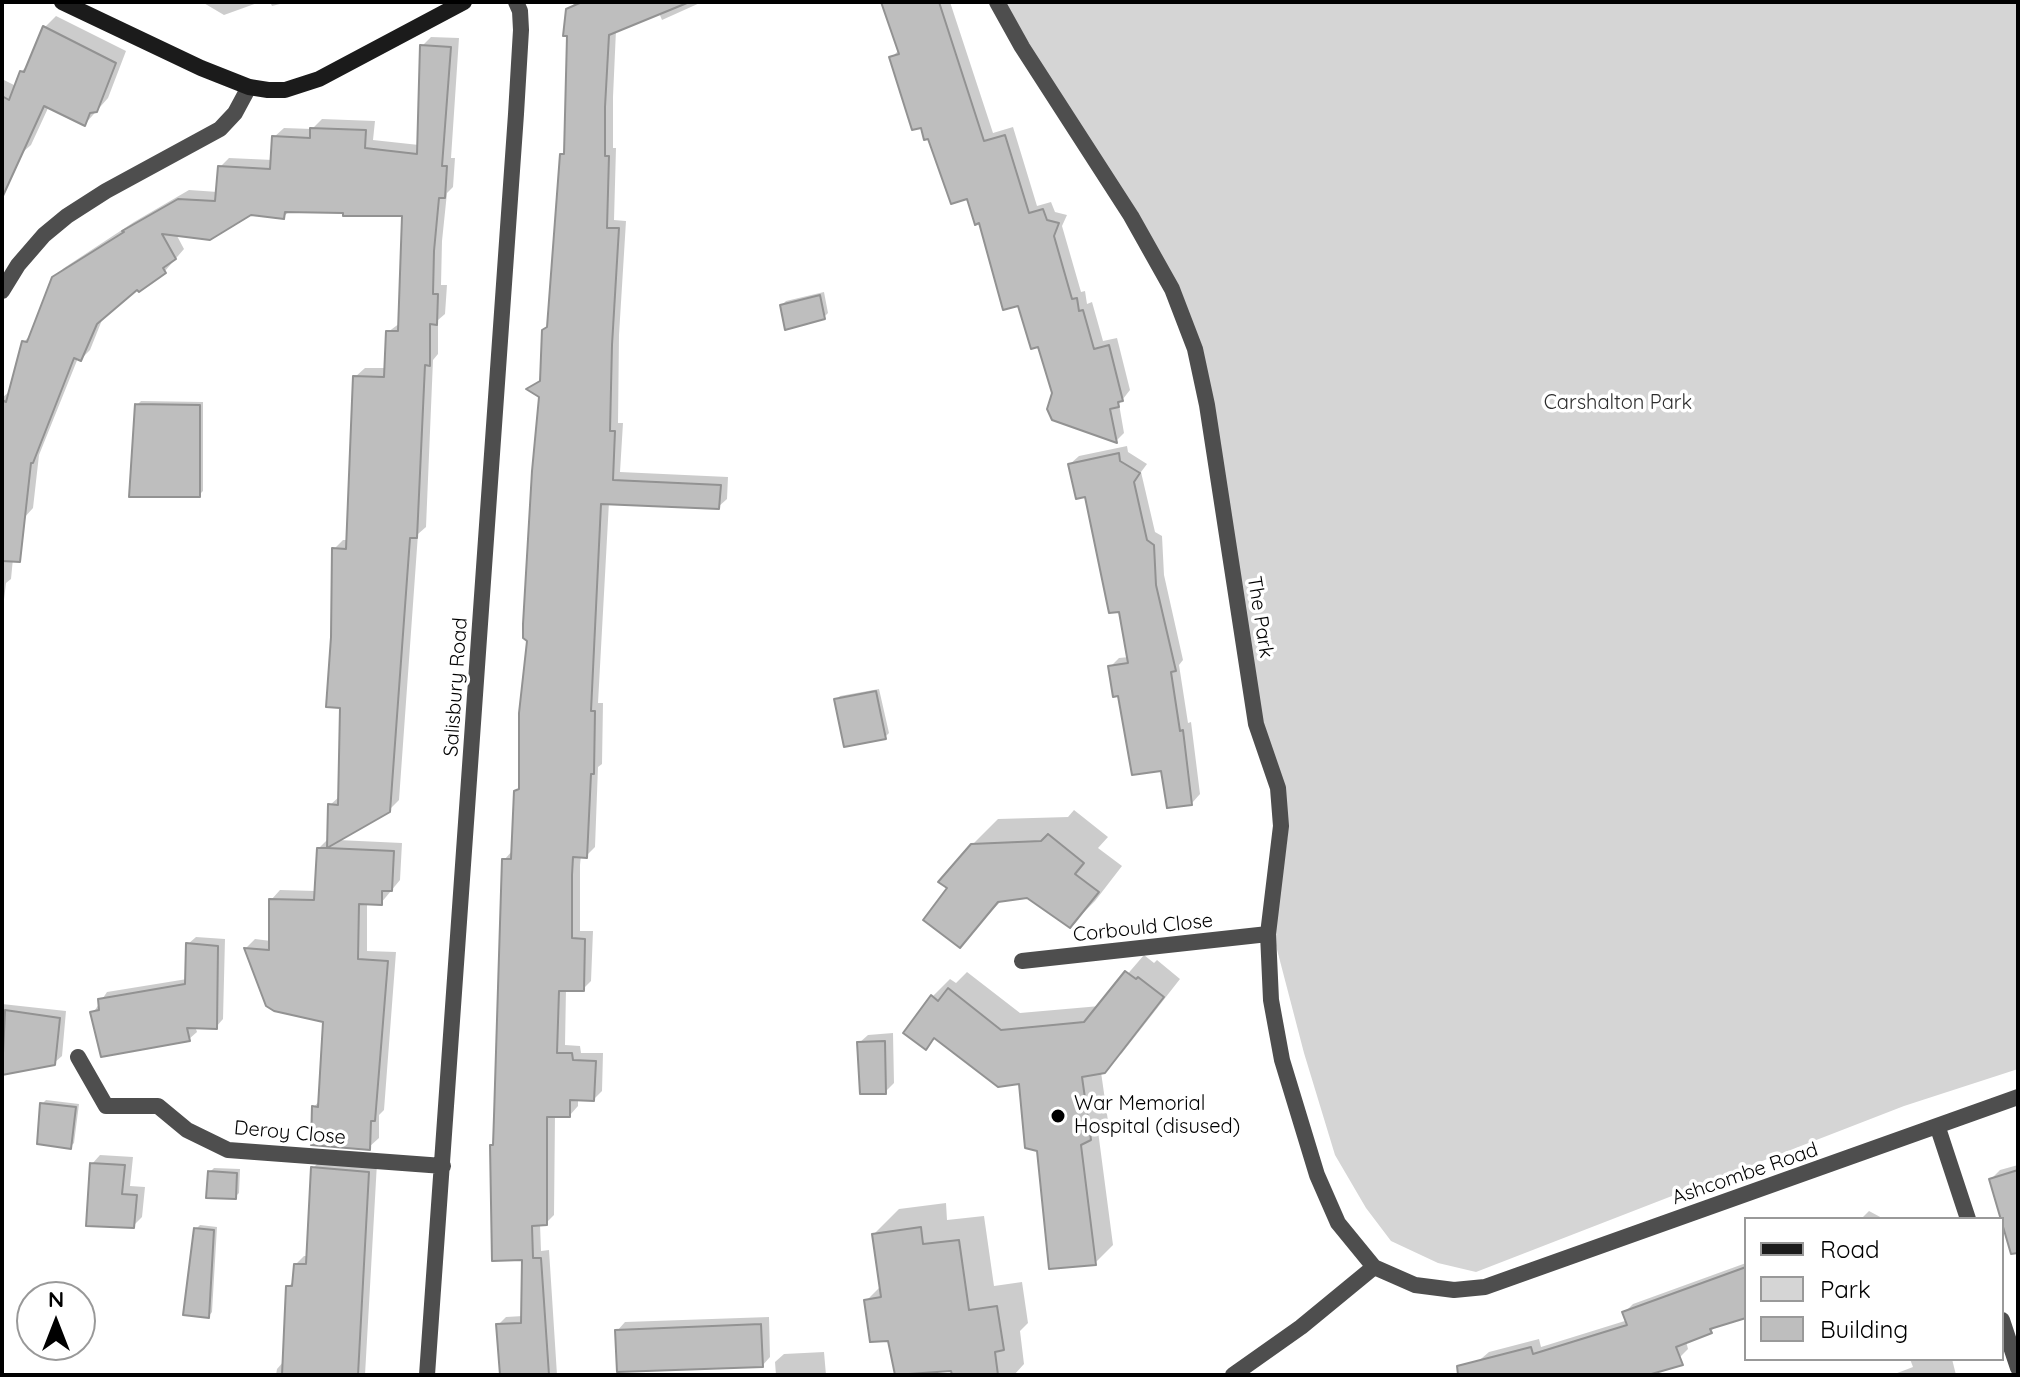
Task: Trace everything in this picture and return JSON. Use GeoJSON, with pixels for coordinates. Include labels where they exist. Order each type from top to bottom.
{"type":"FeatureCollection","features":[{"type":"Feature","properties":{"kind":"main road"},"geometry":{"type":"LineString","coordinates":[[62,2],[201,68],[249,87],[285,90],[319,79],[464,2]]}},
{"type":"Feature","properties":{"kind":"street","name":"Salisbury Road"},"geometry":{"type":"LineString","coordinates":[[427,1375],[516,114],[521,30],[516,2]]}},
{"type":"Feature","properties":{"kind":"street","name":"The Park"},"geometry":{"type":"LineString","coordinates":[[997,2],[1022,47],[1131,216],[1172,289],[1195,349],[1207,405],[1256,724],[1278,788],[1281,826],[1268,934],[1271,1000],[1282,1060],[1317,1175],[1338,1223],[1374,1267],[1415,1285],[1454,1290],[1485,1287]]}},
{"type":"Feature","properties":{"kind":"street"},"geometry":{"type":"LineString","coordinates":[[2,291],[18,265],[44,235],[67,216],[106,191],[220,129],[235,113],[249,87]]}},
{"type":"Feature","properties":{"kind":"street","name":"Corbould Close"},"geometry":{"type":"LineString","coordinates":[[1022,961],[1268,934]]}},
{"type":"Feature","properties":{"kind":"street","name":"Deroy Close"},"geometry":{"type":"LineString","coordinates":[[78,1057],[106,1106],[158,1106],[187,1130],[228,1150],[443,1166]]}},
{"type":"Feature","properties":{"kind":"street","name":"Ashcombe Road"},"geometry":{"type":"LineString","coordinates":[[1485,1287],[2018,1097]]}},
{"type":"Feature","properties":{"kind":"street"},"geometry":{"type":"LineString","coordinates":[[1938,1128],[1967,1217]]}},
{"type":"Feature","properties":{"kind":"street"},"geometry":{"type":"LineString","coordinates":[[1233,1375],[1301,1327],[1374,1267]]}},
{"type":"Feature","properties":{"kind":"street"},"geometry":{"type":"LineString","coordinates":[[2004,1326],[2018,1368]]}},
{"type":"Feature","properties":{"kind":"green space","name":"Carshalton Park"},"geometry":{"type":"Polygon","coordinates":[[[1001,2],[2018,2],[2018,1069],[1904,1106],[1476,1272],[1438,1263],[1391,1241],[1366,1208],[1335,1155],[1274,938],[1288,832],[1261,722],[1202,347],[1001,2]]]}},
{"type":"Feature","properties":{"kind":"building"},"geometry":{"type":"Polygon","coordinates":[[[582,2],[687,3],[609,35],[605,107],[605,156],[609,156],[607,228],[619,228],[612,345],[610,431],[615,431],[613,480],[721,485],[719,509],[601,504],[591,711],[595,711],[594,774],[591,774],[587,858],[573,857],[572,875],[572,938],[585,939],[584,991],[559,991],[557,1053],[572,1053],[573,1060],[596,1061],[594,1101],[570,1100],[570,1117],[547,1117],[547,1225],[532,1226],[533,1258],[541,1258],[549,1375],[500,1375],[496,1324],[521,1323],[522,1260],[492,1261],[490,1145],[493,1145],[502,859],[511,859],[514,791],[519,789],[519,713],[527,641],[523,638],[523,624],[539,397],[526,389],[540,381],[542,330],[547,327],[560,154],[564,154],[567,36],[563,36],[566,9],[582,2]]]}},
{"type":"Feature","properties":{"kind":"building"},"geometry":{"type":"Polygon","coordinates":[[[881,2],[939,2],[984,141],[1005,135],[1029,213],[1043,209],[1047,220],[1059,223],[1054,236],[1072,299],[1077,298],[1079,311],[1083,310],[1094,349],[1109,345],[1123,401],[1118,402],[1119,407],[1110,409],[1117,443],[1052,420],[1047,409],[1052,393],[1038,347],[1031,349],[1018,306],[1003,310],[979,223],[975,225],[967,199],[951,204],[928,139],[924,140],[921,128],[912,130],[889,57],[899,54],[881,2]]]}},
{"type":"Feature","properties":{"kind":"building"},"geometry":{"type":"Polygon","coordinates":[[[43,26],[116,63],[97,112],[90,113],[85,126],[44,106],[2,198],[2,96],[9,100],[43,26]]]}},
{"type":"Feature","properties":{"kind":"building"},"geometry":{"type":"Polygon","coordinates":[[[420,45],[451,47],[442,166],[447,166],[445,198],[439,198],[434,251],[433,294],[438,294],[437,325],[430,324],[430,366],[425,365],[417,538],[410,538],[390,812],[327,848],[328,804],[338,805],[340,708],[326,707],[332,548],[346,549],[353,376],[384,377],[386,331],[398,331],[402,216],[285,212],[284,219],[251,215],[210,240],[162,234],[176,259],[163,268],[166,273],[139,292],[137,290],[97,324],[81,361],[74,358],[31,463],[20,562],[2,561],[2,400],[6,402],[22,341],[27,342],[52,277],[178,199],[215,201],[218,166],[270,169],[272,136],[310,138],[310,128],[366,130],[365,148],[417,154],[420,45]]]}},
{"type":"Feature","properties":{"kind":"building"},"geometry":{"type":"Polygon","coordinates":[[[820,295],[825,319],[785,330],[780,305],[820,295]]]}},
{"type":"Feature","properties":{"kind":"building"},"geometry":{"type":"Polygon","coordinates":[[[135,404],[200,405],[200,497],[129,497],[135,404]]]}},
{"type":"Feature","properties":{"kind":"building"},"geometry":{"type":"Polygon","coordinates":[[[1119,453],[1120,461],[1140,473],[1134,482],[1147,540],[1154,545],[1156,585],[1176,671],[1171,672],[1180,731],[1183,730],[1192,805],[1167,808],[1161,771],[1132,775],[1118,696],[1113,697],[1108,666],[1128,663],[1119,612],[1109,613],[1085,497],[1076,499],[1068,464],[1119,453]]]}},
{"type":"Feature","properties":{"kind":"building"},"geometry":{"type":"Polygon","coordinates":[[[876,691],[886,739],[844,747],[834,699],[876,691]]]}},
{"type":"Feature","properties":{"kind":"building"},"geometry":{"type":"Polygon","coordinates":[[[1048,834],[1084,863],[1075,874],[1099,892],[1070,928],[1027,898],[998,902],[960,948],[923,920],[947,888],[938,882],[971,844],[1041,841],[1048,834]]]}},
{"type":"Feature","properties":{"kind":"building"},"geometry":{"type":"Polygon","coordinates":[[[317,848],[394,851],[392,891],[382,891],[382,905],[359,904],[358,959],[388,961],[370,1150],[311,1145],[312,1106],[318,1107],[323,1022],[274,1011],[266,1006],[244,948],[269,950],[269,899],[314,900],[317,848]]]}},
{"type":"Feature","properties":{"kind":"building"},"geometry":{"type":"Polygon","coordinates":[[[186,943],[218,946],[217,1029],[187,1028],[190,1041],[101,1057],[90,1012],[99,1010],[98,999],[185,984],[186,943]]]}},
{"type":"Feature","properties":{"kind":"building","name":"War Memorial Hospital (disused)"},"geometry":{"type":"Polygon","coordinates":[[[1125,971],[1164,997],[1105,1073],[1082,1077],[1091,1140],[1081,1145],[1096,1265],[1049,1269],[1037,1151],[1025,1148],[1019,1084],[998,1087],[934,1038],[926,1050],[903,1033],[931,995],[938,1001],[948,988],[1001,1030],[1084,1022],[1125,971]]]}},
{"type":"Feature","properties":{"kind":"building"},"geometry":{"type":"Polygon","coordinates":[[[5,1010],[60,1018],[55,1065],[2,1075],[5,1010]]]}},
{"type":"Feature","properties":{"kind":"building"},"geometry":{"type":"Polygon","coordinates":[[[885,1041],[886,1094],[860,1094],[857,1042],[885,1041]]]}},
{"type":"Feature","properties":{"kind":"building"},"geometry":{"type":"Polygon","coordinates":[[[40,1103],[76,1107],[71,1149],[37,1144],[40,1103]]]}},
{"type":"Feature","properties":{"kind":"building"},"geometry":{"type":"Polygon","coordinates":[[[90,1163],[125,1165],[122,1194],[137,1195],[134,1228],[86,1226],[90,1163]]]}},
{"type":"Feature","properties":{"kind":"building"},"geometry":{"type":"Polygon","coordinates":[[[311,1167],[369,1172],[358,1375],[282,1375],[286,1286],[292,1286],[294,1264],[306,1264],[311,1167]]]}},
{"type":"Feature","properties":{"kind":"building"},"geometry":{"type":"Polygon","coordinates":[[[2018,1170],[2018,1253],[2011,1254],[2004,1230],[2004,1217],[2000,1217],[1989,1179],[2018,1170]]]}},
{"type":"Feature","properties":{"kind":"building"},"geometry":{"type":"Polygon","coordinates":[[[208,1171],[237,1173],[236,1199],[206,1198],[208,1171]]]}},
{"type":"Feature","properties":{"kind":"building"},"geometry":{"type":"Polygon","coordinates":[[[921,1227],[923,1244],[959,1240],[969,1310],[997,1306],[1004,1350],[995,1352],[998,1375],[952,1375],[951,1371],[895,1375],[888,1341],[870,1342],[864,1300],[881,1297],[872,1234],[921,1227]]]}},
{"type":"Feature","properties":{"kind":"building"},"geometry":{"type":"Polygon","coordinates":[[[194,1228],[214,1230],[209,1318],[183,1315],[194,1228]]]}},
{"type":"Feature","properties":{"kind":"building"},"geometry":{"type":"Polygon","coordinates":[[[1744,1268],[1744,1319],[1710,1329],[1712,1333],[1676,1347],[1683,1365],[1648,1375],[1458,1375],[1457,1366],[1531,1347],[1533,1354],[1627,1325],[1622,1312],[1744,1268]]]}},
{"type":"Feature","properties":{"kind":"building"},"geometry":{"type":"Polygon","coordinates":[[[761,1324],[763,1367],[617,1372],[615,1330],[761,1324]]]}},
{"type":"Feature","properties":{"kind":"place","name":"War Memorial Hospital (disused)"},"geometry":{"type":"Point","coordinates":[1058,1116]}}]}
